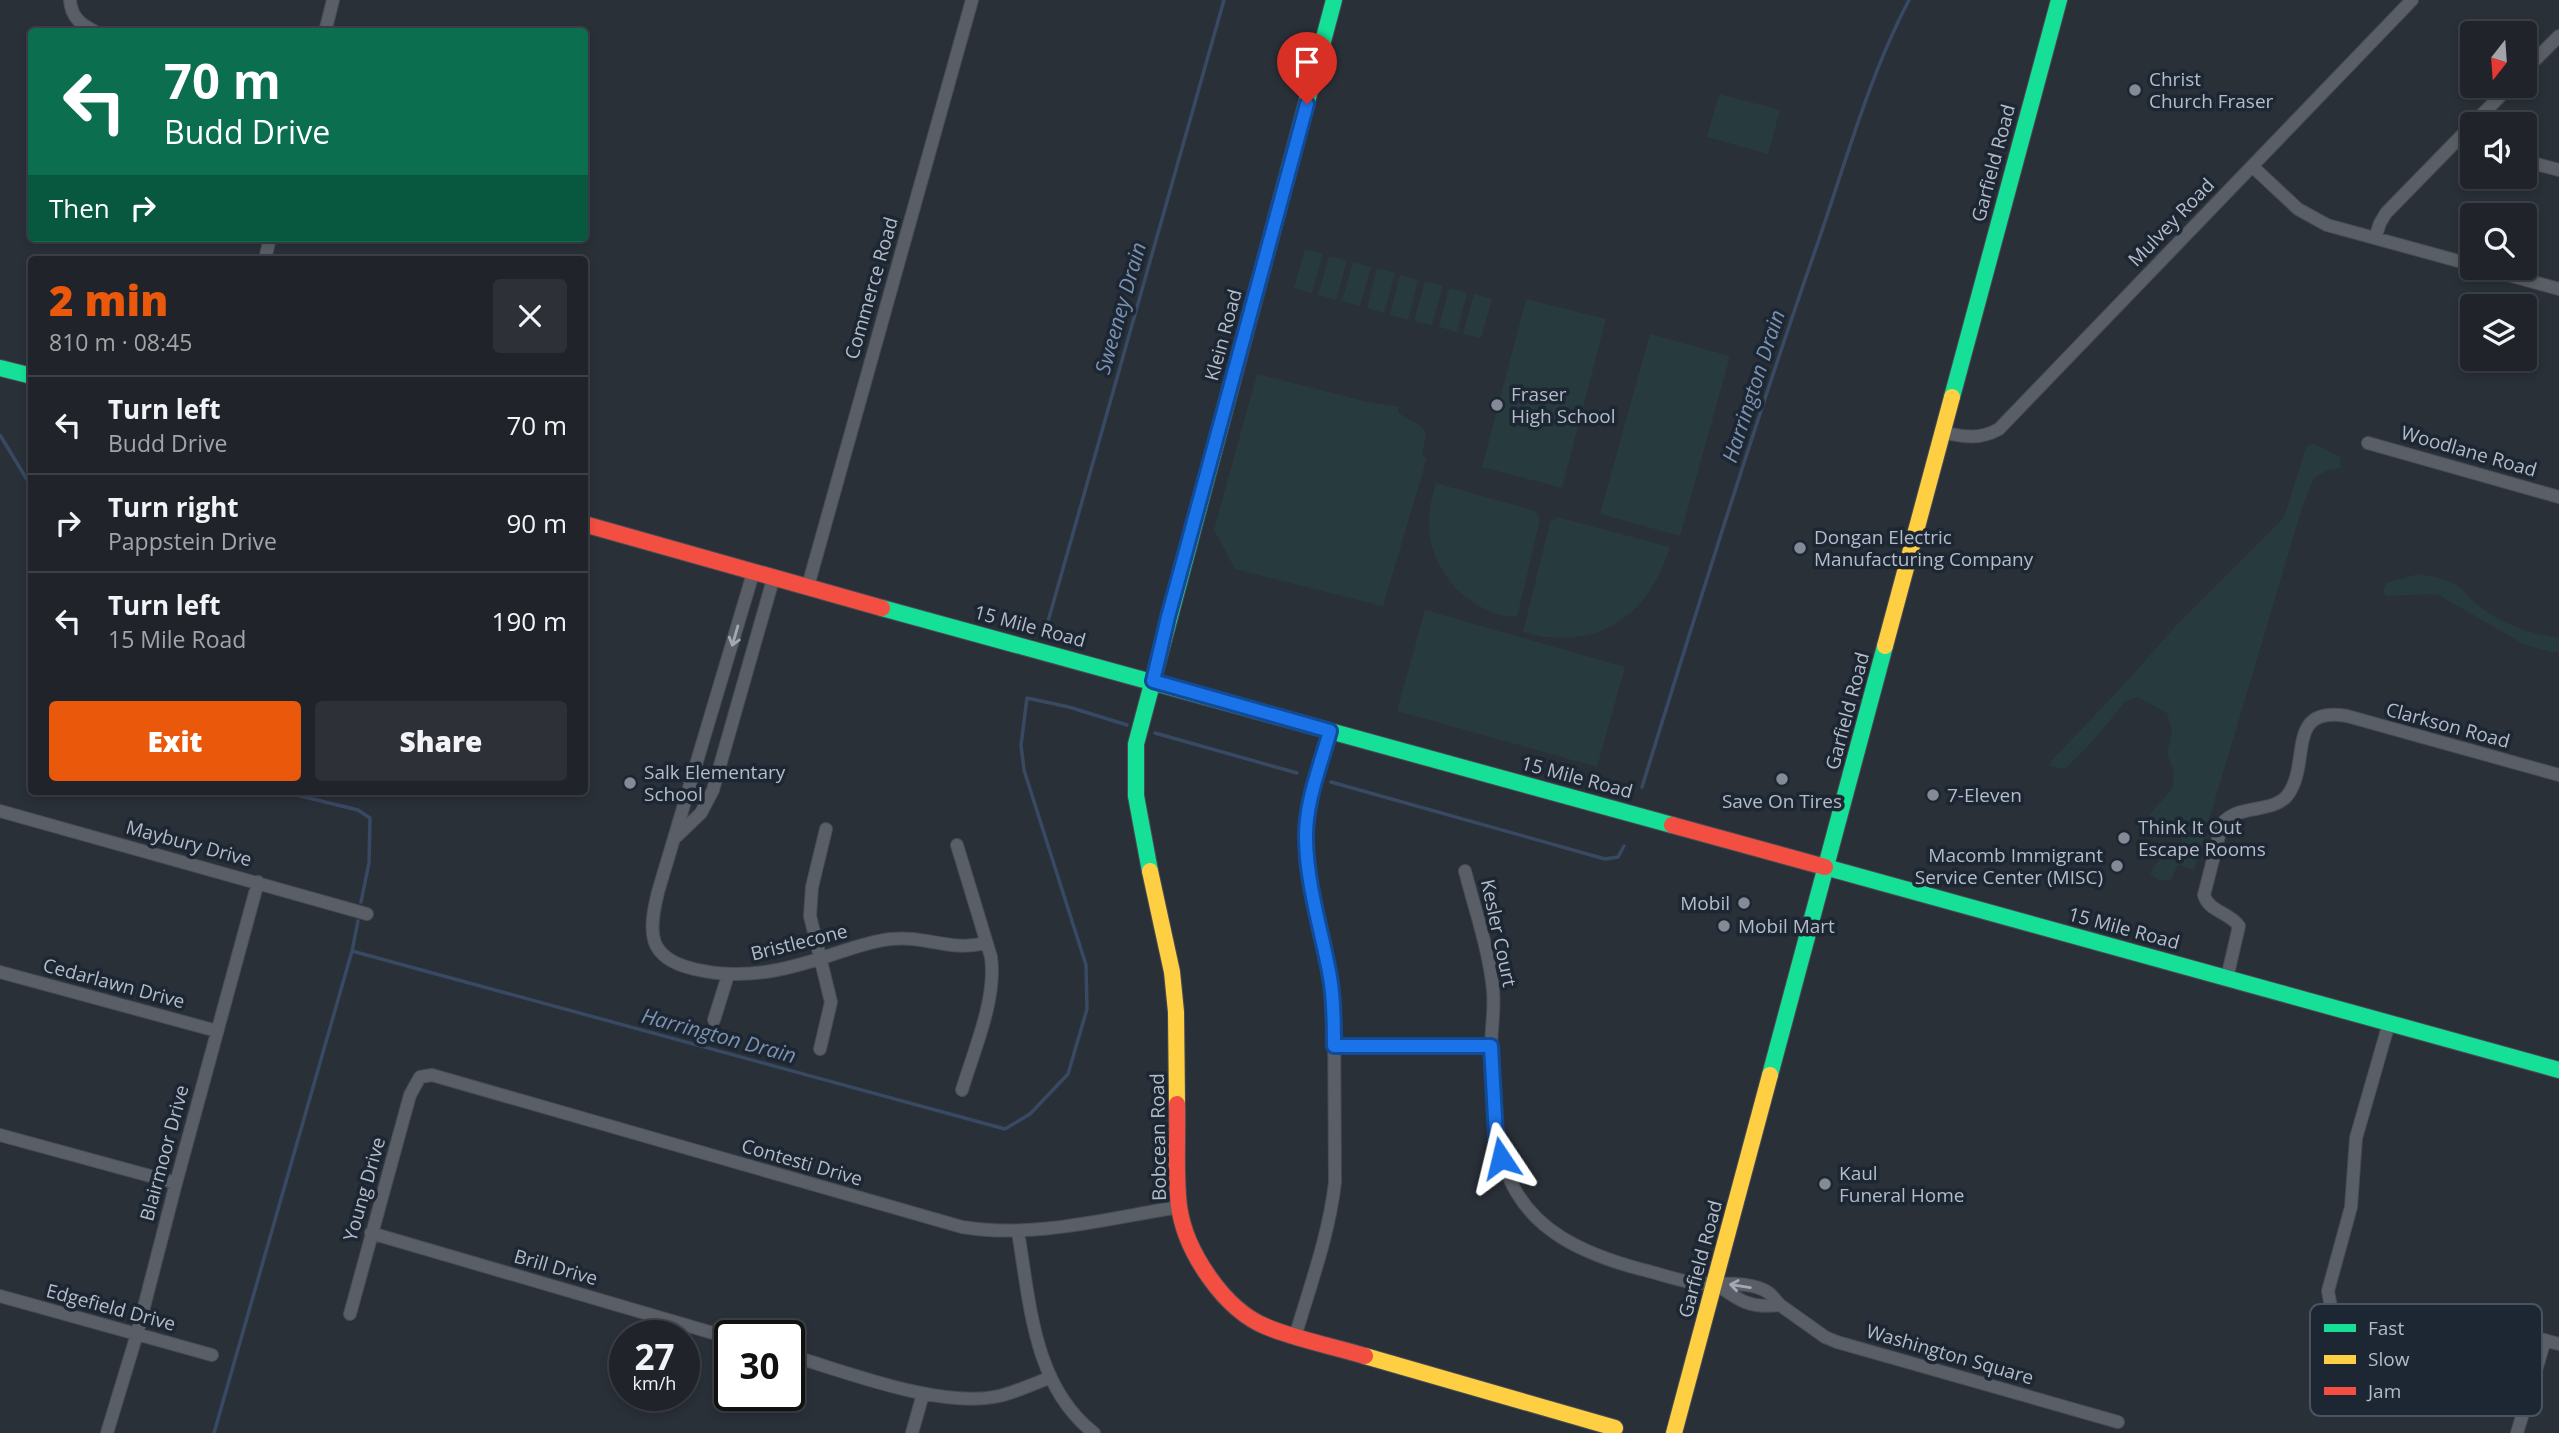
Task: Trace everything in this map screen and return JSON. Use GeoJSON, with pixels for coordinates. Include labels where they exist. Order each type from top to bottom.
{"type":"FeatureCollection","features":[{"type":"Feature","properties":{"kind":"main road","name":"Klein Road"},"geometry":{"type":"LineString","coordinates":[[1153,681],[1335,0]]}},
{"type":"Feature","properties":{"kind":"main road","name":"Garfield Road"},"geometry":{"type":"LineString","coordinates":[[1674,1433],[2059,0]]}},
{"type":"Feature","properties":{"kind":"main road"},"geometry":{"type":"LineString","coordinates":[[0,368],[28,375]]}},
{"type":"Feature","properties":{"kind":"main road","name":"15 Mile Road"},"geometry":{"type":"LineString","coordinates":[[588,525],[2559,1070]]}},
{"type":"Feature","properties":{"kind":"main road","name":"Bobcean Road"},"geometry":{"type":"LineString","coordinates":[[1153,681],[1136,744],[1134,791],[1172,972],[1176,1012],[1179,1207],[1193,1253],[1202,1269],[1227,1298],[1252,1319],[1295,1337],[1615,1428]]}},
{"type":"Feature","properties":{"kind":"street"},"geometry":{"type":"LineString","coordinates":[[70,0],[72,14],[86,28]]}},
{"type":"Feature","properties":{"kind":"street"},"geometry":{"type":"LineString","coordinates":[[326,28],[333,0]]}},
{"type":"Feature","properties":{"kind":"street","name":"Commerce Road"},"geometry":{"type":"LineString","coordinates":[[808,586],[972,0]]}},
{"type":"Feature","properties":{"kind":"street","name":"Mulvey Road"},"geometry":{"type":"LineString","coordinates":[[1942,432],[1982,437],[1999,429],[2412,0]]}},
{"type":"Feature","properties":{"kind":"street"},"geometry":{"type":"LineString","coordinates":[[2538,57],[2559,36]]}},
{"type":"Feature","properties":{"kind":"street"},"geometry":{"type":"LineString","coordinates":[[2485,112],[2498,98]]}},
{"type":"Feature","properties":{"kind":"street"},"geometry":{"type":"LineString","coordinates":[[2375,238],[2386,213],[2460,137]]}},
{"type":"Feature","properties":{"kind":"street"},"geometry":{"type":"LineString","coordinates":[[2537,164],[2559,170]]}},
{"type":"Feature","properties":{"kind":"street"},"geometry":{"type":"LineString","coordinates":[[2252,166],[2298,209],[2312,218],[2341,230],[2460,261]]}},
{"type":"Feature","properties":{"kind":"street"},"geometry":{"type":"LineString","coordinates":[[2526,280],[2559,289]]}},
{"type":"Feature","properties":{"kind":"street","name":"Woodlane Road"},"geometry":{"type":"LineString","coordinates":[[2368,443],[2559,497]]}},
{"type":"Feature","properties":{"kind":"street","name":"Bristlecone"},"geometry":{"type":"LineString","coordinates":[[754,570],[652,919],[651,934],[655,946],[662,956],[682,966],[728,975],[762,974],[873,942],[894,939],[914,939],[958,947],[986,943]]}},
{"type":"Feature","properties":{"kind":"street"},"geometry":{"type":"LineString","coordinates":[[674,839],[701,813],[713,790],[774,576]]}},
{"type":"Feature","properties":{"kind":"street","name":"Clarkson Road"},"geometry":{"type":"LineString","coordinates":[[2227,978],[2239,926],[2234,920],[2210,906],[2204,895],[2222,824],[2229,817],[2278,803],[2286,797],[2309,723],[2315,718],[2326,714],[2347,716],[2559,775]]}},
{"type":"Feature","properties":{"kind":"street"},"geometry":{"type":"LineString","coordinates":[[1295,1337],[1333,1204],[1335,1182],[1334,1007],[1331,979],[1308,867],[1306,840],[1313,789],[1330,731]]}},
{"type":"Feature","properties":{"kind":"street","name":"Maybury Drive"},"geometry":{"type":"LineString","coordinates":[[0,811],[367,914]]}},
{"type":"Feature","properties":{"kind":"street"},"geometry":{"type":"LineString","coordinates":[[820,1049],[831,1002],[810,916],[810,901],[826,829]]}},
{"type":"Feature","properties":{"kind":"street"},"geometry":{"type":"LineString","coordinates":[[957,845],[993,973],[991,991],[962,1090]]}},
{"type":"Feature","properties":{"kind":"street","name":"Kesler Court"},"geometry":{"type":"LineString","coordinates":[[1465,871],[1490,968],[1494,1013],[1491,1046],[1496,1136],[1501,1158],[1520,1199],[1534,1217],[1555,1235],[1581,1249],[1616,1262],[1694,1283],[1715,1283]]}},
{"type":"Feature","properties":{"kind":"street","name":"Blairmoor Drive"},"geometry":{"type":"LineString","coordinates":[[107,1433],[137,1334],[258,882]]}},
{"type":"Feature","properties":{"kind":"street","name":"Cedarlawn Drive"},"geometry":{"type":"LineString","coordinates":[[0,972],[217,1031]]}},
{"type":"Feature","properties":{"kind":"street"},"geometry":{"type":"LineString","coordinates":[[714,1020],[728,975]]}},
{"type":"Feature","properties":{"kind":"street"},"geometry":{"type":"LineString","coordinates":[[2330,1304],[2328,1291],[2351,1207],[2356,1138],[2389,1023]]}},
{"type":"Feature","properties":{"kind":"street"},"geometry":{"type":"LineString","coordinates":[[1334,1046],[1491,1046]]}},
{"type":"Feature","properties":{"kind":"street","name":"Contesti Drive"},"geometry":{"type":"LineString","coordinates":[[421,1077],[444,1077],[937,1221],[986,1231],[1018,1232],[1179,1207]]}},
{"type":"Feature","properties":{"kind":"street","name":"Young Drive"},"geometry":{"type":"LineString","coordinates":[[350,1314],[410,1095],[421,1077]]}},
{"type":"Feature","properties":{"kind":"street"},"geometry":{"type":"LineString","coordinates":[[0,1135],[176,1183]]}},
{"type":"Feature","properties":{"kind":"street"},"geometry":{"type":"LineString","coordinates":[[1018,1232],[1033,1322],[1049,1378],[1072,1411],[1094,1433]]}},
{"type":"Feature","properties":{"kind":"street","name":"Brill Drive"},"geometry":{"type":"LineString","coordinates":[[371,1233],[714,1333]]}},
{"type":"Feature","properties":{"kind":"street","name":"Washington Square"},"geometry":{"type":"LineString","coordinates":[[1715,1283],[1739,1300],[1762,1308],[1780,1305],[1825,1338],[2118,1422]]}},
{"type":"Feature","properties":{"kind":"street","name":"Edgefield Drive"},"geometry":{"type":"LineString","coordinates":[[0,1296],[212,1355]]}},
{"type":"Feature","properties":{"kind":"street"},"geometry":{"type":"LineString","coordinates":[[2542,1339],[2559,1345]]}},
{"type":"Feature","properties":{"kind":"street"},"geometry":{"type":"LineString","coordinates":[[2542,1350],[2545,1340]]}},
{"type":"Feature","properties":{"kind":"street"},"geometry":{"type":"LineString","coordinates":[[805,1360],[923,1394],[968,1398],[997,1396],[1049,1378]]}},
{"type":"Feature","properties":{"kind":"street"},"geometry":{"type":"LineString","coordinates":[[912,1433],[923,1394]]}},
{"type":"Feature","properties":{"kind":"street"},"geometry":{"type":"LineString","coordinates":[[2517,1433],[2522,1416]]}},
{"type":"Feature","properties":{"kind":"green space"},"geometry":{"type":"Polygon","coordinates":[[[1719,94],[1780,110],[1768,154],[1707,137],[1719,94]]]}},
{"type":"Feature","properties":{"kind":"green space"},"geometry":{"type":"Polygon","coordinates":[[[1305,249],[1323,254],[1312,293],[1294,288],[1305,249]]]}},
{"type":"Feature","properties":{"kind":"green space"},"geometry":{"type":"Polygon","coordinates":[[[1329,256],[1347,261],[1336,300],[1318,295],[1329,256]]]}},
{"type":"Feature","properties":{"kind":"green space"},"geometry":{"type":"Polygon","coordinates":[[[1353,262],[1371,267],[1360,306],[1342,301],[1353,262]]]}},
{"type":"Feature","properties":{"kind":"green space"},"geometry":{"type":"Polygon","coordinates":[[[1377,268],[1395,273],[1384,313],[1367,308],[1377,268]]]}},
{"type":"Feature","properties":{"kind":"green space"},"geometry":{"type":"Polygon","coordinates":[[[1400,275],[1418,280],[1408,320],[1390,315],[1400,275]]]}},
{"type":"Feature","properties":{"kind":"green space"},"geometry":{"type":"Polygon","coordinates":[[[1425,281],[1443,286],[1432,325],[1414,321],[1425,281]]]}},
{"type":"Feature","properties":{"kind":"green space"},"geometry":{"type":"Polygon","coordinates":[[[1449,288],[1467,293],[1457,332],[1439,327],[1449,288]]]}},
{"type":"Feature","properties":{"kind":"green space"},"geometry":{"type":"Polygon","coordinates":[[[1474,294],[1492,299],[1481,338],[1463,334],[1474,294]]]}},
{"type":"Feature","properties":{"kind":"green space"},"geometry":{"type":"Polygon","coordinates":[[[1526,299],[1606,319],[1562,488],[1482,467],[1526,299]]]}},
{"type":"Feature","properties":{"kind":"green space"},"geometry":{"type":"Polygon","coordinates":[[[1650,334],[1730,356],[1680,536],[1600,514],[1650,334]]]}},
{"type":"Feature","properties":{"kind":"green space"},"geometry":{"type":"Polygon","coordinates":[[[1257,374],[1372,403],[1399,407],[1398,412],[1426,432],[1422,456],[1427,458],[1383,606],[1235,569],[1214,530],[1257,374]]]}},
{"type":"Feature","properties":{"kind":"green space"},"geometry":{"type":"Polygon","coordinates":[[[2313,443],[2340,457],[2341,468],[2328,470],[2314,478],[2302,508],[2194,870],[2178,864],[2171,880],[2159,880],[2150,874],[2153,869],[2163,856],[2182,845],[2180,831],[2168,830],[2155,839],[2144,830],[2148,816],[2172,789],[2174,771],[2167,754],[2172,730],[2167,713],[2138,697],[2126,701],[2065,769],[2050,766],[2051,761],[2173,629],[2278,524],[2285,515],[2306,447],[2313,443]]]}},
{"type":"Feature","properties":{"kind":"green space"},"geometry":{"type":"Polygon","coordinates":[[[1436,483],[1535,511],[1540,519],[1517,617],[1496,613],[1478,605],[1447,578],[1434,553],[1429,526],[1436,483]]]}},
{"type":"Feature","properties":{"kind":"green space"},"geometry":{"type":"Polygon","coordinates":[[[1557,517],[1670,547],[1661,572],[1634,610],[1616,624],[1596,633],[1574,637],[1549,637],[1523,632],[1550,522],[1557,517]]]}},
{"type":"Feature","properties":{"kind":"green space"},"geometry":{"type":"Polygon","coordinates":[[[2418,574],[2452,583],[2486,611],[2505,622],[2537,634],[2559,638],[2559,652],[2523,644],[2437,594],[2386,596],[2383,592],[2386,583],[2418,574]]]}},
{"type":"Feature","properties":{"kind":"green space"},"geometry":{"type":"Polygon","coordinates":[[[1425,610],[1625,667],[1597,767],[1397,711],[1425,610]]]}},
{"type":"Feature","properties":{"kind":"waterway","name":"Sweeney Drain"},"geometry":{"type":"LineString","coordinates":[[1047,625],[1224,0]]}},
{"type":"Feature","properties":{"kind":"waterway","name":"Harrington Drain"},"geometry":{"type":"LineString","coordinates":[[1642,787],[1748,449],[1858,122],[1881,60],[1909,0]]}},
{"type":"Feature","properties":{"kind":"waterway"},"geometry":{"type":"LineString","coordinates":[[0,435],[28,481]]}},
{"type":"Feature","properties":{"kind":"waterway","name":"Harrington Drain"},"geometry":{"type":"LineString","coordinates":[[352,951],[1005,1129],[1030,1114],[1068,1074],[1087,1009],[1086,965],[1024,770],[1021,745],[1027,698],[1069,707],[1127,725]]}},
{"type":"Feature","properties":{"kind":"waterway","name":"Harrington Drain"},"geometry":{"type":"LineString","coordinates":[[1155,733],[1297,773]]}},
{"type":"Feature","properties":{"kind":"waterway","name":"Harrington Drain"},"geometry":{"type":"LineString","coordinates":[[1331,782],[1605,859],[1618,857],[1624,846]]}},
{"type":"Feature","properties":{"kind":"waterway"},"geometry":{"type":"LineString","coordinates":[[296,795],[358,810],[370,818],[369,863],[361,902]]}},
{"type":"Feature","properties":{"kind":"waterway","name":"Harrington Drain"},"geometry":{"type":"LineString","coordinates":[[214,1433],[352,951],[358,921]]}},
{"type":"Feature","properties":{"kind":"traffic: fast"},"geometry":{"type":"LineString","coordinates":[[1150,871],[1136,796],[1136,744],[1334,0]]}},
{"type":"Feature","properties":{"kind":"traffic: fast"},"geometry":{"type":"LineString","coordinates":[[1952,397],[2059,0]]}},
{"type":"Feature","properties":{"kind":"traffic: fast"},"geometry":{"type":"LineString","coordinates":[[0,368],[28,375]]}},
{"type":"Feature","properties":{"kind":"traffic: fast"},"geometry":{"type":"LineString","coordinates":[[882,608],[1672,825]]}},
{"type":"Feature","properties":{"kind":"traffic: fast"},"geometry":{"type":"LineString","coordinates":[[1770,1075],[1885,646]]}},
{"type":"Feature","properties":{"kind":"traffic: fast"},"geometry":{"type":"LineString","coordinates":[[1825,867],[2559,1070]]}},
{"type":"Feature","properties":{"kind":"traffic: slow"},"geometry":{"type":"LineString","coordinates":[[1885,646],[1952,397]]}},
{"type":"Feature","properties":{"kind":"traffic: slow"},"geometry":{"type":"LineString","coordinates":[[1150,871],[1172,972],[1176,1012],[1177,1104]]}},
{"type":"Feature","properties":{"kind":"traffic: slow"},"geometry":{"type":"LineString","coordinates":[[1674,1433],[1770,1075]]}},
{"type":"Feature","properties":{"kind":"traffic: slow"},"geometry":{"type":"LineString","coordinates":[[1365,1356],[1615,1428]]}},
{"type":"Feature","properties":{"kind":"traffic: jam"},"geometry":{"type":"LineString","coordinates":[[588,525],[882,608]]}},
{"type":"Feature","properties":{"kind":"traffic: jam"},"geometry":{"type":"LineString","coordinates":[[1672,825],[1825,867]]}},
{"type":"Feature","properties":{"kind":"traffic: jam"},"geometry":{"type":"LineString","coordinates":[[1177,1104],[1179,1206],[1189,1242],[1209,1277],[1222,1293],[1251,1319],[1279,1332],[1365,1356]]}},
{"type":"Feature","properties":{"kind":"place","name":"Christ Church Fraser"},"geometry":{"type":"Point","coordinates":[2135,90]}},
{"type":"Feature","properties":{"kind":"place","name":"Fraser High School"},"geometry":{"type":"Point","coordinates":[1497,405]}},
{"type":"Feature","properties":{"kind":"place","name":"Dongan Electric Manufacturing Company"},"geometry":{"type":"Point","coordinates":[1800,548]}},
{"type":"Feature","properties":{"kind":"place","name":"Save On Tires"},"geometry":{"type":"Point","coordinates":[1782,779]}},
{"type":"Feature","properties":{"kind":"place","name":"Salk Elementary School"},"geometry":{"type":"Point","coordinates":[630,783]}},
{"type":"Feature","properties":{"kind":"place","name":"7-Eleven"},"geometry":{"type":"Point","coordinates":[1933,795]}},
{"type":"Feature","properties":{"kind":"place","name":"Think It Out Escape Rooms"},"geometry":{"type":"Point","coordinates":[2124,838]}},
{"type":"Feature","properties":{"kind":"place","name":"Macomb Immigrant Service Center (MISC)"},"geometry":{"type":"Point","coordinates":[2117,866]}},
{"type":"Feature","properties":{"kind":"place","name":"Mobil"},"geometry":{"type":"Point","coordinates":[1744,903]}},
{"type":"Feature","properties":{"kind":"place","name":"Mobil Mart"},"geometry":{"type":"Point","coordinates":[1724,926]}},
{"type":"Feature","properties":{"kind":"place","name":"Kaul Funeral Home"},"geometry":{"type":"Point","coordinates":[1825,1184]}},
{"type":"Feature","properties":{"kind":"route"},"geometry":{"type":"LineString","coordinates":[[1307,104],[1153,681],[1330,731],[1313,789],[1306,840],[1308,867],[1331,979],[1334,1046],[1491,1046],[1496,1136],[1501,1158]]}}]}
